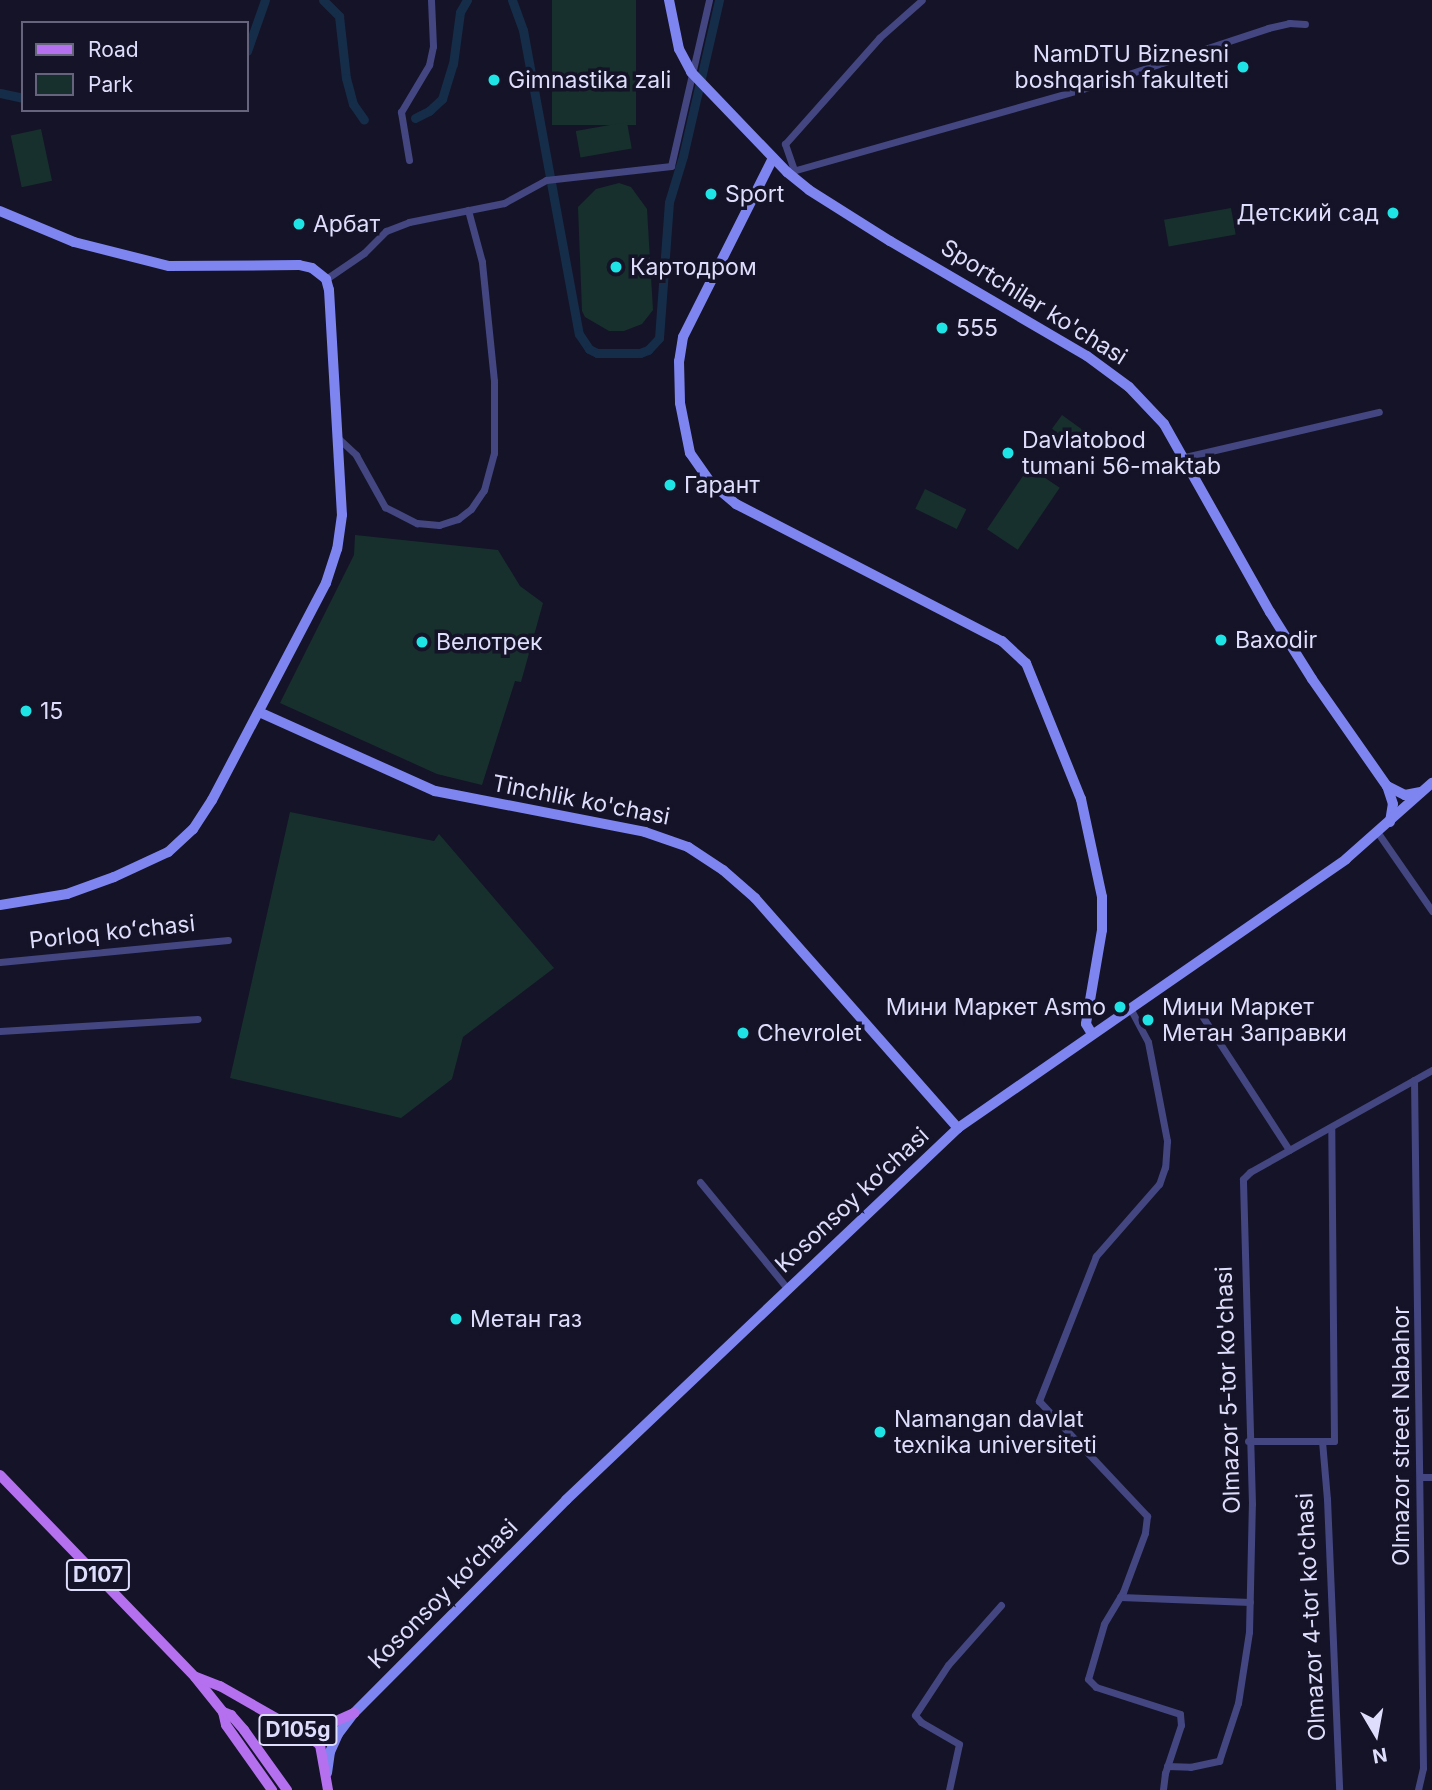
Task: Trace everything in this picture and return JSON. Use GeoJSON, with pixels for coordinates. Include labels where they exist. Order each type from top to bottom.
{"type":"FeatureCollection","features":[{"type":"Feature","properties":{"kind":"main road","name":"D107"},"geometry":{"type":"LineString","coordinates":[[0,1475],[195,1677],[287,1790]]}},
{"type":"Feature","properties":{"kind":"main road","name":"D105g"},"geometry":{"type":"LineString","coordinates":[[195,1677],[220,1686],[299,1731],[316,1730],[354,1713]]}},
{"type":"Feature","properties":{"kind":"main road"},"geometry":{"type":"LineString","coordinates":[[225,1714],[245,1702]]}},
{"type":"Feature","properties":{"kind":"main road","name":"D107"},"geometry":{"type":"LineString","coordinates":[[225,1714],[272,1790]]}},
{"type":"Feature","properties":{"kind":"main road"},"geometry":{"type":"LineString","coordinates":[[299,1731],[320,1745],[328,1790]]}},
{"type":"Feature","properties":{"kind":"street"},"geometry":{"type":"LineString","coordinates":[[409,160],[401,113],[429,65],[433,46],[431,0]]}},
{"type":"Feature","properties":{"kind":"street","name":"Sportchilar ko'chasi"},"geometry":{"type":"LineString","coordinates":[[669,0],[679,49],[693,74],[773,158],[792,171],[809,190],[890,241],[1003,302],[1087,356],[1129,387],[1164,424],[1270,612],[1312,679],[1387,786]]}},
{"type":"Feature","properties":{"kind":"street"},"geometry":{"type":"LineString","coordinates":[[326,279],[363,253],[386,231],[514,200],[541,181],[671,166],[709,0]]}},
{"type":"Feature","properties":{"kind":"street"},"geometry":{"type":"LineString","coordinates":[[922,0],[879,38],[785,144],[792,171],[1083,89],[1268,28],[1289,23],[1305,24]]}},
{"type":"Feature","properties":{"kind":"street"},"geometry":{"type":"LineString","coordinates":[[773,158],[683,337],[679,361],[680,393],[691,453],[711,483],[736,504],[1002,642],[1026,663],[1081,799],[1102,897],[1102,930],[1086,1024],[1092,1034]]}},
{"type":"Feature","properties":{"kind":"street"},"geometry":{"type":"LineString","coordinates":[[338,438],[356,455],[385,507],[417,523],[439,525],[458,519],[471,509],[484,490],[494,453],[494,381],[482,262],[468,210]]}},
{"type":"Feature","properties":{"kind":"street"},"geometry":{"type":"LineString","coordinates":[[0,211],[74,242],[169,266],[299,265],[312,268],[326,279],[329,289],[342,515],[337,549],[326,583],[201,818],[168,852],[135,869],[67,894],[0,905]]}},
{"type":"Feature","properties":{"kind":"street"},"geometry":{"type":"LineString","coordinates":[[1185,457],[1379,412]]}},
{"type":"Feature","properties":{"kind":"street","name":"Tinchlik ko'chasi"},"geometry":{"type":"LineString","coordinates":[[259,712],[435,791],[645,832],[688,847],[723,870],[755,898],[958,1128]]}},
{"type":"Feature","properties":{"kind":"street"},"geometry":{"type":"LineString","coordinates":[[1387,786],[1405,794],[1428,786]]}},
{"type":"Feature","properties":{"kind":"street"},"geometry":{"type":"LineString","coordinates":[[1387,786],[1393,804],[1390,821]]}},
{"type":"Feature","properties":{"kind":"street","name":"Kosonsoy ko’chasi"},"geometry":{"type":"LineString","coordinates":[[354,1713],[566,1500],[958,1128],[1335,867],[1378,833],[1428,786]]}},
{"type":"Feature","properties":{"kind":"street"},"geometry":{"type":"LineString","coordinates":[[1378,833],[1432,911]]}},
{"type":"Feature","properties":{"kind":"street","name":"Porloq koʻchasi"},"geometry":{"type":"LineString","coordinates":[[0,962],[228,940]]}},
{"type":"Feature","properties":{"kind":"street"},"geometry":{"type":"LineString","coordinates":[[1195,1005],[1289,1150]]}},
{"type":"Feature","properties":{"kind":"street"},"geometry":{"type":"LineString","coordinates":[[1130,1008],[1148,1042],[1167,1141],[1166,1167],[1159,1184],[1096,1256],[1039,1401],[1147,1516],[1145,1533],[1120,1597],[1104,1624],[1088,1679],[1096,1687],[1180,1714],[1181,1725],[1167,1766],[1163,1790]]}},
{"type":"Feature","properties":{"kind":"street"},"geometry":{"type":"LineString","coordinates":[[0,1031],[198,1019]]}},
{"type":"Feature","properties":{"kind":"street","name":"Olmazor 5-tor ko'chasi"},"geometry":{"type":"LineString","coordinates":[[1167,1766],[1190,1767],[1219,1761],[1238,1703],[1249,1632],[1252,1504],[1248,1441],[1242,1189],[1244,1179],[1250,1172],[1432,1070]]}},
{"type":"Feature","properties":{"kind":"street","name":"Olmazor street Nabahor"},"geometry":{"type":"LineString","coordinates":[[1414,1080],[1423,1768],[1418,1790]]}},
{"type":"Feature","properties":{"kind":"street"},"geometry":{"type":"LineString","coordinates":[[1248,1441],[1334,1441],[1331,1128]]}},
{"type":"Feature","properties":{"kind":"street"},"geometry":{"type":"LineString","coordinates":[[700,1182],[788,1289]]}},
{"type":"Feature","properties":{"kind":"street","name":"Olmazor 4-tor ko'chasi"},"geometry":{"type":"LineString","coordinates":[[1322,1441],[1327,1499],[1339,1790]]}},
{"type":"Feature","properties":{"kind":"street"},"geometry":{"type":"LineString","coordinates":[[1420,1477],[1432,1477]]}},
{"type":"Feature","properties":{"kind":"street"},"geometry":{"type":"LineString","coordinates":[[1120,1597],[1250,1602]]}},
{"type":"Feature","properties":{"kind":"street"},"geometry":{"type":"LineString","coordinates":[[949,1790],[959,1744],[921,1722],[915,1714],[948,1665],[1001,1605]]}},
{"type":"Feature","properties":{"kind":"street","name":"D105g"},"geometry":{"type":"LineString","coordinates":[[327,1773],[330,1752],[338,1734],[354,1713]]}},
{"type":"Feature","properties":{"kind":"street"},"geometry":{"type":"LineString","coordinates":[[1423,1768],[1432,1766]]}},
{"type":"Feature","properties":{"kind":"green space"},"geometry":{"type":"Polygon","coordinates":[[[552,0],[636,0],[636,125],[552,125],[552,0]]]}},
{"type":"Feature","properties":{"kind":"green space"},"geometry":{"type":"Polygon","coordinates":[[[627,122],[632,149],[580,158],[576,131],[627,122]]]}},
{"type":"Feature","properties":{"kind":"green space"},"geometry":{"type":"Polygon","coordinates":[[[41,129],[52,181],[22,187],[11,135],[41,129]]]}},
{"type":"Feature","properties":{"kind":"green space","name":"Картодром"},"geometry":{"type":"Polygon","coordinates":[[[619,183],[631,187],[647,209],[653,310],[642,324],[624,331],[609,331],[585,317],[582,311],[578,207],[596,189],[619,183]]]}},
{"type":"Feature","properties":{"kind":"green space"},"geometry":{"type":"Polygon","coordinates":[[[1231,208],[1236,235],[1169,246],[1164,220],[1231,208]]]}},
{"type":"Feature","properties":{"kind":"green space"},"geometry":{"type":"Polygon","coordinates":[[[1062,415],[1088,434],[1078,448],[1052,429],[1062,415]]]}},
{"type":"Feature","properties":{"kind":"green space"},"geometry":{"type":"Polygon","coordinates":[[[1029,467],[1060,488],[1018,550],[987,529],[1029,467]]]}},
{"type":"Feature","properties":{"kind":"green space"},"geometry":{"type":"Polygon","coordinates":[[[925,489],[966,509],[957,529],[915,509],[925,489]]]}},
{"type":"Feature","properties":{"kind":"green space","name":"Велотрек"},"geometry":{"type":"Polygon","coordinates":[[[355,535],[498,550],[520,586],[543,603],[521,682],[515,681],[482,785],[437,774],[280,703],[354,555],[355,535]]]}},
{"type":"Feature","properties":{"kind":"green space"},"geometry":{"type":"Polygon","coordinates":[[[290,812],[434,841],[439,834],[554,968],[463,1037],[452,1079],[401,1118],[230,1078],[290,812]]]}},
{"type":"Feature","properties":{"kind":"waterway"},"geometry":{"type":"LineString","coordinates":[[248,48],[265,0]]}},
{"type":"Feature","properties":{"kind":"waterway"},"geometry":{"type":"LineString","coordinates":[[323,0],[339,16],[346,78],[353,104],[364,120]]}},
{"type":"Feature","properties":{"kind":"waterway"},"geometry":{"type":"LineString","coordinates":[[415,118],[429,111],[442,99],[453,64],[460,12],[467,0]]}},
{"type":"Feature","properties":{"kind":"waterway"},"geometry":{"type":"LineString","coordinates":[[512,0],[523,30],[579,334],[589,349],[597,353],[640,353],[648,350],[659,338],[669,202],[683,156],[719,0]]}},
{"type":"Feature","properties":{"kind":"waterway"},"geometry":{"type":"LineString","coordinates":[[0,93],[21,98]]}},
{"type":"Feature","properties":{"kind":"place","name":"NamDTU Biznesni boshqarish fakulteti"},"geometry":{"type":"Point","coordinates":[1243,67]}},
{"type":"Feature","properties":{"kind":"place","name":"Gimnastika zali"},"geometry":{"type":"Point","coordinates":[494,80]}},
{"type":"Feature","properties":{"kind":"place","name":"Sport"},"geometry":{"type":"Point","coordinates":[711,194]}},
{"type":"Feature","properties":{"kind":"place","name":"Детский сад"},"geometry":{"type":"Point","coordinates":[1393,213]}},
{"type":"Feature","properties":{"kind":"place","name":"Арбат"},"geometry":{"type":"Point","coordinates":[299,224]}},
{"type":"Feature","properties":{"kind":"place","name":"Картодром"},"geometry":{"type":"Point","coordinates":[616,267]}},
{"type":"Feature","properties":{"kind":"place","name":"555"},"geometry":{"type":"Point","coordinates":[942,328]}},
{"type":"Feature","properties":{"kind":"place","name":"Davlatobod tumani 56-maktab"},"geometry":{"type":"Point","coordinates":[1008,453]}},
{"type":"Feature","properties":{"kind":"place","name":"Гарант"},"geometry":{"type":"Point","coordinates":[670,485]}},
{"type":"Feature","properties":{"kind":"place","name":"Baxodir"},"geometry":{"type":"Point","coordinates":[1221,640]}},
{"type":"Feature","properties":{"kind":"place","name":"Велотрек"},"geometry":{"type":"Point","coordinates":[422,642]}},
{"type":"Feature","properties":{"kind":"place","name":"15"},"geometry":{"type":"Point","coordinates":[26,711]}},
{"type":"Feature","properties":{"kind":"place","name":"Мини Маркет Asmo"},"geometry":{"type":"Point","coordinates":[1120,1007]}},
{"type":"Feature","properties":{"kind":"place","name":"Мини Маркет Метан Заправки"},"geometry":{"type":"Point","coordinates":[1148,1020]}},
{"type":"Feature","properties":{"kind":"place","name":"Chevrolet"},"geometry":{"type":"Point","coordinates":[743,1033]}},
{"type":"Feature","properties":{"kind":"place","name":"Метан газ"},"geometry":{"type":"Point","coordinates":[456,1319]}},
{"type":"Feature","properties":{"kind":"place","name":"Namangan davlat texnika universiteti"},"geometry":{"type":"Point","coordinates":[880,1432]}}]}
